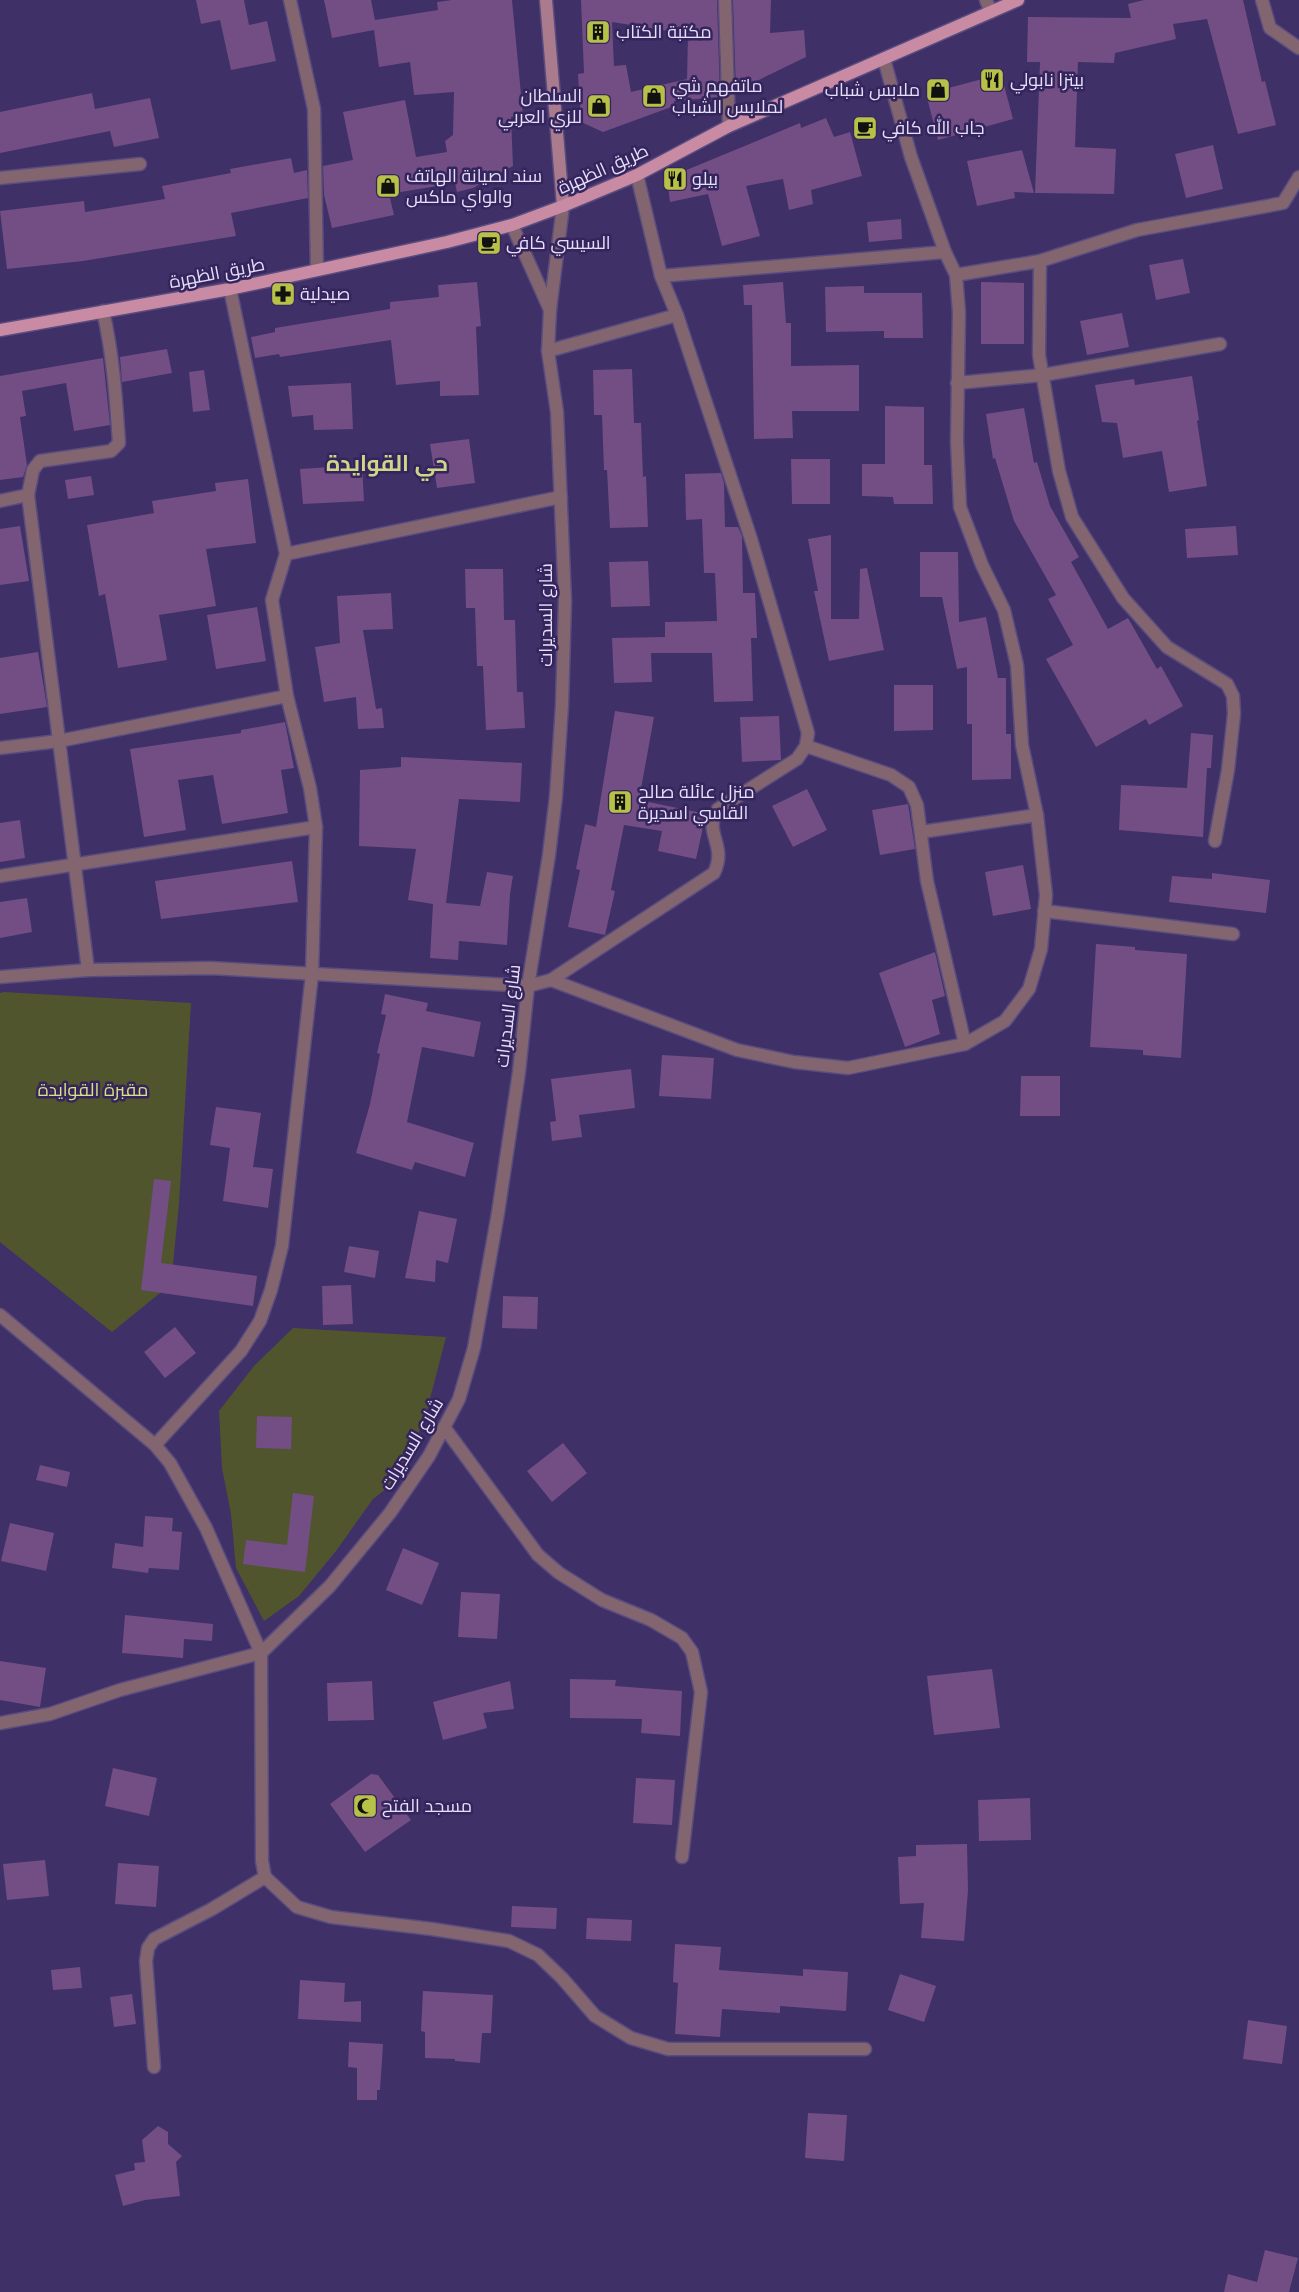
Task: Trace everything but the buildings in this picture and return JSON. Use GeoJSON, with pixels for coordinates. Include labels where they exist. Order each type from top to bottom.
{"type":"FeatureCollection","features":[{"type":"Feature","properties":{"kind":"main road"},"geometry":{"type":"LineString","coordinates":[[546,0],[563,206]]}},
{"type":"Feature","properties":{"kind":"main road","name":"طريق الظهرة"},"geometry":{"type":"LineString","coordinates":[[0,330],[230,290],[447,242],[512,224],[563,206],[637,175],[729,126],[884,59],[988,6],[1018,0]]}},
{"type":"Feature","properties":{"kind":"street"},"geometry":{"type":"LineString","coordinates":[[290,0],[314,109],[317,270]]}},
{"type":"Feature","properties":{"kind":"street"},"geometry":{"type":"LineString","coordinates":[[725,0],[729,126]]}},
{"type":"Feature","properties":{"kind":"street"},"geometry":{"type":"LineString","coordinates":[[1262,0],[1270,28],[1299,48]]}},
{"type":"Feature","properties":{"kind":"street"},"geometry":{"type":"LineString","coordinates":[[551,980],[737,1050],[794,1062],[848,1068],[965,1044],[1005,1021],[1029,989],[1041,949],[1046,895],[1037,815],[1022,745],[1017,665],[1004,610],[982,565],[960,507],[957,441],[959,312],[956,275],[945,252],[911,157],[884,59]]}},
{"type":"Feature","properties":{"kind":"street"},"geometry":{"type":"LineString","coordinates":[[0,178],[140,164]]}},
{"type":"Feature","properties":{"kind":"street"},"geometry":{"type":"LineString","coordinates":[[0,977],[88,970],[210,968],[528,986],[551,980],[714,873],[720,862],[720,851],[712,829],[713,817],[718,809],[797,759],[806,746],[808,733],[751,539],[677,315],[661,276],[637,175]]}},
{"type":"Feature","properties":{"kind":"street"},"geometry":{"type":"LineString","coordinates":[[956,275],[1040,261],[1137,230],[1283,203],[1299,177]]}},
{"type":"Feature","properties":{"kind":"street","name":"شارع السديرات"},"geometry":{"type":"LineString","coordinates":[[261,1654],[330,1586],[390,1513],[429,1456],[444,1427],[458,1399],[474,1348],[498,1213],[519,1072],[528,986],[550,856],[560,747],[565,602],[557,412],[548,351],[550,310],[563,206]]}},
{"type":"Feature","properties":{"kind":"street","name":"شارع السديرات"},"geometry":{"type":"LineString","coordinates":[[512,224],[550,310]]}},
{"type":"Feature","properties":{"kind":"street"},"geometry":{"type":"LineString","coordinates":[[661,276],[945,252]]}},
{"type":"Feature","properties":{"kind":"street"},"geometry":{"type":"LineString","coordinates":[[1040,261],[1039,355],[1059,471],[1072,517],[1123,598],[1167,647],[1227,684],[1232,696],[1234,714],[1228,770],[1215,841]]}},
{"type":"Feature","properties":{"kind":"street"},"geometry":{"type":"LineString","coordinates":[[155,1445],[241,1351],[260,1320],[271,1290],[282,1246],[312,974],[316,827],[310,788],[287,696],[272,600],[286,554],[230,290]]}},
{"type":"Feature","properties":{"kind":"street"},"geometry":{"type":"LineString","coordinates":[[88,970],[28,496],[33,470],[40,461],[111,451],[119,442],[114,367],[103,311]]}},
{"type":"Feature","properties":{"kind":"street"},"geometry":{"type":"LineString","coordinates":[[548,351],[677,315]]}},
{"type":"Feature","properties":{"kind":"street"},"geometry":{"type":"LineString","coordinates":[[957,383],[1043,375],[1220,344]]}},
{"type":"Feature","properties":{"kind":"street"},"geometry":{"type":"LineString","coordinates":[[0,501],[28,496]]}},
{"type":"Feature","properties":{"kind":"street"},"geometry":{"type":"LineString","coordinates":[[286,554],[561,497]]}},
{"type":"Feature","properties":{"kind":"street"},"geometry":{"type":"LineString","coordinates":[[0,748],[59,741],[287,696]]}},
{"type":"Feature","properties":{"kind":"street"},"geometry":{"type":"LineString","coordinates":[[806,746],[891,775],[909,787],[917,804],[927,881],[965,1044]]}},
{"type":"Feature","properties":{"kind":"street"},"geometry":{"type":"LineString","coordinates":[[921,832],[1037,815]]}},
{"type":"Feature","properties":{"kind":"street"},"geometry":{"type":"LineString","coordinates":[[0,876],[316,827]]}},
{"type":"Feature","properties":{"kind":"street"},"geometry":{"type":"LineString","coordinates":[[1044,911],[1233,934]]}},
{"type":"Feature","properties":{"kind":"street"},"geometry":{"type":"LineString","coordinates":[[0,1314],[155,1445],[170,1463],[206,1528],[261,1654],[262,1861],[265,1878],[297,1907],[331,1917],[432,1929],[509,1941],[538,1955],[562,1978],[595,2016],[632,2038],[668,2049],[865,2049]]}},
{"type":"Feature","properties":{"kind":"street"},"geometry":{"type":"LineString","coordinates":[[444,1427],[538,1555],[559,1573],[602,1600],[651,1620],[682,1638],[692,1652],[701,1692],[682,1857]]}},
{"type":"Feature","properties":{"kind":"street"},"geometry":{"type":"LineString","coordinates":[[0,1723],[50,1714],[120,1690],[261,1654]]}},
{"type":"Feature","properties":{"kind":"street"},"geometry":{"type":"LineString","coordinates":[[154,2067],[146,1961],[148,1948],[154,1939],[212,1909],[265,1878]]}},
{"type":"Feature","properties":{"kind":"green space","name":"مقبرة القوايدة"},"geometry":{"type":"Polygon","coordinates":[[[0,993],[191,1003],[179,1204],[171,1284],[112,1332],[0,1242],[0,993]]]}},
{"type":"Feature","properties":{"kind":"green space"},"geometry":{"type":"Polygon","coordinates":[[[293,1328],[446,1337],[424,1422],[391,1485],[373,1499],[336,1551],[299,1596],[264,1621],[236,1568],[231,1514],[222,1468],[219,1411],[254,1366],[293,1328]]]}},
{"type":"Feature","properties":{"kind":"place","name":"مكتبة الكتاب"},"geometry":{"type":"Point","coordinates":[598,32]}},
{"type":"Feature","properties":{"kind":"place","name":"بيتزا نابولي"},"geometry":{"type":"Point","coordinates":[992,80]}},
{"type":"Feature","properties":{"kind":"place","name":"ملابس شباب"},"geometry":{"type":"Point","coordinates":[938,90]}},
{"type":"Feature","properties":{"kind":"place","name":"ماتفهم شي لملابس الشباب"},"geometry":{"type":"Point","coordinates":[654,96]}},
{"type":"Feature","properties":{"kind":"place","name":"السلطان للزي العربي"},"geometry":{"type":"Point","coordinates":[599,106]}},
{"type":"Feature","properties":{"kind":"place","name":"جاب الله كافي"},"geometry":{"type":"Point","coordinates":[865,128]}},
{"type":"Feature","properties":{"kind":"place","name":"بيلو"},"geometry":{"type":"Point","coordinates":[675,179]}},
{"type":"Feature","properties":{"kind":"place","name":"سند لصيانة الهاتف والواي ماكس"},"geometry":{"type":"Point","coordinates":[388,186]}},
{"type":"Feature","properties":{"kind":"place","name":"السيسي كافي"},"geometry":{"type":"Point","coordinates":[489,243]}},
{"type":"Feature","properties":{"kind":"place","name":"صيدلية"},"geometry":{"type":"Point","coordinates":[283,294]}},
{"type":"Feature","properties":{"kind":"place","name":"منزل عائلة صالح القاسي اسديرة"},"geometry":{"type":"Point","coordinates":[620,802]}},
{"type":"Feature","properties":{"kind":"place","name":"مسجد الفتح"},"geometry":{"type":"Point","coordinates":[365,1806]}},
{"type":"Feature","properties":{"kind":"district","name":"حي القوايدة"},"geometry":{"type":"Point","coordinates":[387,463]}}]}
